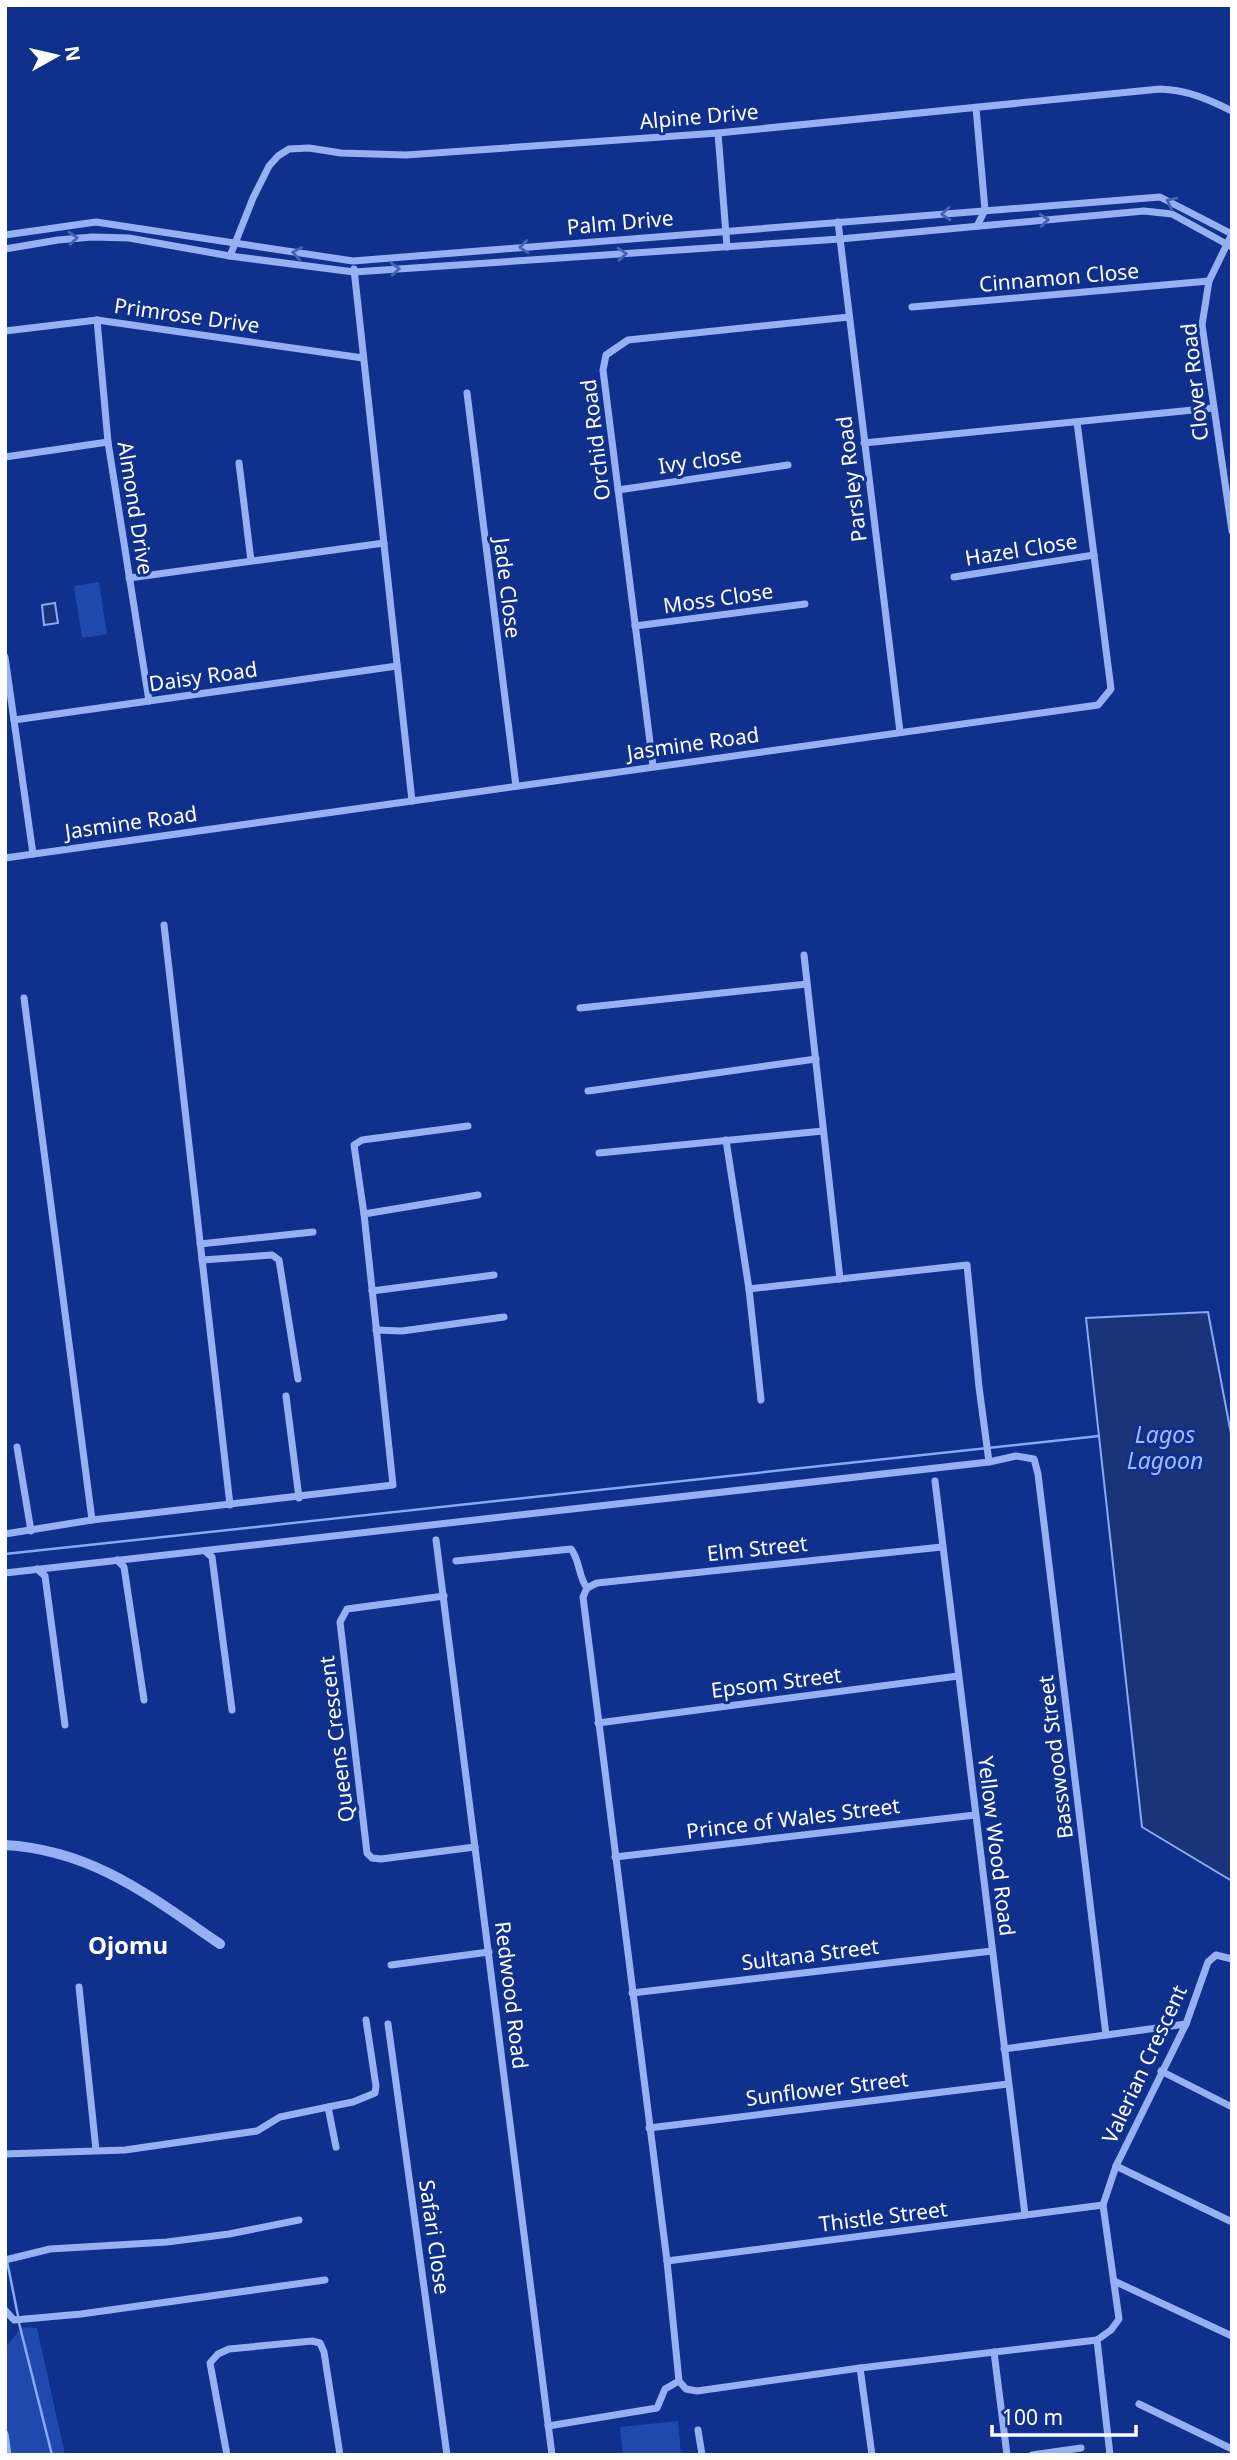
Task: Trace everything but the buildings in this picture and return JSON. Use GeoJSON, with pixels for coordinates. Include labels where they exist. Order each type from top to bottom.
{"type":"FeatureCollection","features":[{"type":"Feature","properties":{"kind":"street","name":"Alpine Drive"},"geometry":{"type":"LineString","coordinates":[[230,256],[269,166],[289,149],[309,148],[341,153],[406,156],[718,133],[1160,89],[1179,90],[1209,99],[1232,111]]}},
{"type":"Feature","properties":{"kind":"street"},"geometry":{"type":"LineString","coordinates":[[976,108],[985,210],[977,226]]}},
{"type":"Feature","properties":{"kind":"street"},"geometry":{"type":"LineString","coordinates":[[718,133],[727,247]]}},
{"type":"Feature","properties":{"kind":"street","name":"Palm Drive"},"geometry":{"type":"LineString","coordinates":[[5,235],[96,222],[353,261],[1160,197],[1232,234]]}},
{"type":"Feature","properties":{"kind":"street","name":"Palm Drive"},"geometry":{"type":"LineString","coordinates":[[5,249],[58,240],[129,238],[230,256],[354,272],[840,239],[1144,211],[1172,214],[1229,246]]}},
{"type":"Feature","properties":{"kind":"street","name":"Parsley Road"},"geometry":{"type":"LineString","coordinates":[[838,222],[900,732]]}},
{"type":"Feature","properties":{"kind":"street","name":"Clover Road"},"geometry":{"type":"LineString","coordinates":[[1232,234],[1229,246],[1209,281],[1202,325],[1232,531]]}},
{"type":"Feature","properties":{"kind":"street"},"geometry":{"type":"LineString","coordinates":[[353,261],[412,801]]}},
{"type":"Feature","properties":{"kind":"street","name":"Cinnamon Close"},"geometry":{"type":"LineString","coordinates":[[912,307],[1209,281]]}},
{"type":"Feature","properties":{"kind":"street","name":"Orchid Road"},"geometry":{"type":"LineString","coordinates":[[653,766],[603,370],[606,355],[628,340],[849,317]]}},
{"type":"Feature","properties":{"kind":"street","name":"Primrose Drive"},"geometry":{"type":"LineString","coordinates":[[5,331],[97,320],[363,358]]}},
{"type":"Feature","properties":{"kind":"street","name":"Almond Drive"},"geometry":{"type":"LineString","coordinates":[[97,320],[108,442],[149,701]]}},
{"type":"Feature","properties":{"kind":"street","name":"Jade Close"},"geometry":{"type":"LineString","coordinates":[[467,393],[516,786]]}},
{"type":"Feature","properties":{"kind":"street"},"geometry":{"type":"LineString","coordinates":[[864,443],[1213,408]]}},
{"type":"Feature","properties":{"kind":"street","name":"Jasmine Road"},"geometry":{"type":"LineString","coordinates":[[5,858],[1098,705],[1111,689],[1077,422]]}},
{"type":"Feature","properties":{"kind":"street"},"geometry":{"type":"LineString","coordinates":[[5,457],[108,442]]}},
{"type":"Feature","properties":{"kind":"street"},"geometry":{"type":"LineString","coordinates":[[239,463],[251,561]]}},
{"type":"Feature","properties":{"kind":"street","name":"Ivy close"},"geometry":{"type":"LineString","coordinates":[[618,490],[788,465]]}},
{"type":"Feature","properties":{"kind":"street"},"geometry":{"type":"LineString","coordinates":[[129,578],[384,543]]}},
{"type":"Feature","properties":{"kind":"street","name":"Hazel Close"},"geometry":{"type":"LineString","coordinates":[[954,577],[1094,555]]}},
{"type":"Feature","properties":{"kind":"street","name":"Moss Close"},"geometry":{"type":"LineString","coordinates":[[635,626],[805,604]]}},
{"type":"Feature","properties":{"kind":"street"},"geometry":{"type":"LineString","coordinates":[[5,657],[33,853]]}},
{"type":"Feature","properties":{"kind":"street","name":"Daisy Road"},"geometry":{"type":"LineString","coordinates":[[14,720],[397,666]]}},
{"type":"Feature","properties":{"kind":"street"},"geometry":{"type":"LineString","coordinates":[[164,925],[230,1505]]}},
{"type":"Feature","properties":{"kind":"street"},"geometry":{"type":"LineString","coordinates":[[804,955],[839,1279]]}},
{"type":"Feature","properties":{"kind":"street"},"geometry":{"type":"LineString","coordinates":[[580,1008],[807,984]]}},
{"type":"Feature","properties":{"kind":"street"},"geometry":{"type":"LineString","coordinates":[[24,998],[92,1520]]}},
{"type":"Feature","properties":{"kind":"street"},"geometry":{"type":"LineString","coordinates":[[588,1091],[816,1059]]}},
{"type":"Feature","properties":{"kind":"street"},"geometry":{"type":"LineString","coordinates":[[5,1534],[92,1520],[393,1485],[365,1214],[354,1145],[362,1140],[468,1126]]}},
{"type":"Feature","properties":{"kind":"street"},"geometry":{"type":"LineString","coordinates":[[599,1153],[823,1131]]}},
{"type":"Feature","properties":{"kind":"street"},"geometry":{"type":"LineString","coordinates":[[726,1140],[749,1289],[761,1400]]}},
{"type":"Feature","properties":{"kind":"street"},"geometry":{"type":"LineString","coordinates":[[365,1214],[478,1195]]}},
{"type":"Feature","properties":{"kind":"street"},"geometry":{"type":"LineString","coordinates":[[200,1244],[313,1232]]}},
{"type":"Feature","properties":{"kind":"street"},"geometry":{"type":"LineString","coordinates":[[202,1260],[272,1255],[279,1260],[298,1380]]}},
{"type":"Feature","properties":{"kind":"street"},"geometry":{"type":"LineString","coordinates":[[5,1573],[989,1459],[967,1265],[749,1289]]}},
{"type":"Feature","properties":{"kind":"street"},"geometry":{"type":"LineString","coordinates":[[372,1291],[494,1275]]}},
{"type":"Feature","properties":{"kind":"street"},"geometry":{"type":"LineString","coordinates":[[376,1330],[402,1331],[504,1317]]}},
{"type":"Feature","properties":{"kind":"street"},"geometry":{"type":"LineString","coordinates":[[286,1396],[299,1498]]}},
{"type":"Feature","properties":{"kind":"street"},"geometry":{"type":"LineString","coordinates":[[17,1447],[31,1531]]}},
{"type":"Feature","properties":{"kind":"street","name":"Basswood Street"},"geometry":{"type":"LineString","coordinates":[[989,1459],[1028,1457],[1034,1459],[1038,1474],[1106,2035]]}},
{"type":"Feature","properties":{"kind":"street","name":"Yellow Wood Road"},"geometry":{"type":"LineString","coordinates":[[935,1481],[1025,2215]]}},
{"type":"Feature","properties":{"kind":"street","name":"Redwood Road"},"geometry":{"type":"LineString","coordinates":[[436,1541],[552,2455]]}},
{"type":"Feature","properties":{"kind":"street","name":"Elm Street"},"geometry":{"type":"LineString","coordinates":[[587,1588],[597,1583],[942,1547]]}},
{"type":"Feature","properties":{"kind":"street"},"geometry":{"type":"LineString","coordinates":[[456,1561],[571,1549],[575,1553],[582,1581],[587,1588],[583,1597],[667,2261],[679,2381],[686,2389],[697,2391],[860,2368],[1097,2340],[1111,2330],[1119,2319],[1103,2205]]}},
{"type":"Feature","properties":{"kind":"street"},"geometry":{"type":"LineString","coordinates":[[204,1551],[212,1557],[233,1710]]}},
{"type":"Feature","properties":{"kind":"street"},"geometry":{"type":"LineString","coordinates":[[117,1560],[124,1567],[144,1700]]}},
{"type":"Feature","properties":{"kind":"street"},"geometry":{"type":"LineString","coordinates":[[37,1569],[45,1576],[65,1725]]}},
{"type":"Feature","properties":{"kind":"street","name":"Queens Crescent"},"geometry":{"type":"LineString","coordinates":[[444,1596],[347,1609],[340,1622],[367,1853],[372,1858],[381,1859],[475,1847]]}},
{"type":"Feature","properties":{"kind":"street","name":"Epsom Street"},"geometry":{"type":"LineString","coordinates":[[598,1723],[958,1676]]}},
{"type":"Feature","properties":{"kind":"street","name":"Prince of Wales Street"},"geometry":{"type":"LineString","coordinates":[[615,1857],[975,1815]]}},
{"type":"Feature","properties":{"kind":"street"},"geometry":{"type":"LineString","coordinates":[[5,1845],[57,1853],[96,1866],[129,1882],[220,1944]]}},
{"type":"Feature","properties":{"kind":"street","name":"Sultana Street"},"geometry":{"type":"LineString","coordinates":[[632,1993],[992,1951]]}},
{"type":"Feature","properties":{"kind":"street"},"geometry":{"type":"LineString","coordinates":[[391,1965],[489,1952]]}},
{"type":"Feature","properties":{"kind":"street","name":"Valerian Crescent"},"geometry":{"type":"LineString","coordinates":[[1103,2205],[1116,2166],[1185,2024],[1208,1962],[1216,1955],[1232,1959]]}},
{"type":"Feature","properties":{"kind":"street"},"geometry":{"type":"LineString","coordinates":[[79,1987],[96,2150]]}},
{"type":"Feature","properties":{"kind":"street"},"geometry":{"type":"LineString","coordinates":[[5,2154],[125,2150],[257,2132],[280,2117],[353,2102],[375,2093],[366,2021]]}},
{"type":"Feature","properties":{"kind":"street","name":"Safari Close"},"geometry":{"type":"LineString","coordinates":[[388,2024],[447,2455]]}},
{"type":"Feature","properties":{"kind":"street"},"geometry":{"type":"LineString","coordinates":[[1004,2049],[1185,2024]]}},
{"type":"Feature","properties":{"kind":"street"},"geometry":{"type":"LineString","coordinates":[[1161,2071],[1232,2106]]}},
{"type":"Feature","properties":{"kind":"street","name":"Sunflower Street"},"geometry":{"type":"LineString","coordinates":[[649,2128],[1008,2084]]}},
{"type":"Feature","properties":{"kind":"street"},"geometry":{"type":"LineString","coordinates":[[328,2107],[336,2147]]}},
{"type":"Feature","properties":{"kind":"street"},"geometry":{"type":"LineString","coordinates":[[1116,2166],[1232,2222]]}},
{"type":"Feature","properties":{"kind":"street","name":"Thistle Street"},"geometry":{"type":"LineString","coordinates":[[667,2261],[1103,2205]]}},
{"type":"Feature","properties":{"kind":"street"},"geometry":{"type":"LineString","coordinates":[[9,2259],[50,2249],[204,2238],[299,2220]]}},
{"type":"Feature","properties":{"kind":"street"},"geometry":{"type":"LineString","coordinates":[[5,2310],[14,2320],[26,2319],[325,2280]]}},
{"type":"Feature","properties":{"kind":"street"},"geometry":{"type":"LineString","coordinates":[[1114,2281],[1232,2336]]}},
{"type":"Feature","properties":{"kind":"street"},"geometry":{"type":"LineString","coordinates":[[1097,2340],[1110,2455]]}},
{"type":"Feature","properties":{"kind":"street"},"geometry":{"type":"LineString","coordinates":[[227,2455],[211,2363],[218,2354],[229,2349],[312,2341],[320,2343],[324,2352],[340,2455]]}},
{"type":"Feature","properties":{"kind":"street"},"geometry":{"type":"LineString","coordinates":[[994,2352],[1007,2455]]}},
{"type":"Feature","properties":{"kind":"street"},"geometry":{"type":"LineString","coordinates":[[860,2368],[872,2455]]}},
{"type":"Feature","properties":{"kind":"street"},"geometry":{"type":"LineString","coordinates":[[548,2426],[657,2408],[665,2389],[679,2381]]}},
{"type":"Feature","properties":{"kind":"street"},"geometry":{"type":"LineString","coordinates":[[1139,2404],[1232,2449]]}},
{"type":"Feature","properties":{"kind":"street"},"geometry":{"type":"LineString","coordinates":[[698,2430],[702,2455]]}},
{"type":"Feature","properties":{"kind":"street"},"geometry":{"type":"LineString","coordinates":[[5,2434],[8,2455]]}},
{"type":"Feature","properties":{"kind":"street"},"geometry":{"type":"LineString","coordinates":[[1032,2455],[1081,2448]]}},
{"type":"Feature","properties":{"kind":"shaded area"},"geometry":{"type":"Polygon","coordinates":[[[99,582],[107,634],[82,638],[74,586],[99,582]]]}},
{"type":"Feature","properties":{"kind":"shaded area"},"geometry":{"type":"Polygon","coordinates":[[[22,2327],[37,2328],[65,2455],[5,2455],[5,2348],[22,2327]]]}},
{"type":"Feature","properties":{"kind":"shaded area"},"geometry":{"type":"Polygon","coordinates":[[[678,2421],[681,2455],[623,2455],[620,2427],[678,2421]]]}},
{"type":"Feature","properties":{"kind":"water"},"geometry":{"type":"Polygon","coordinates":[[[55,603],[58,623],[44,625],[42,605],[55,603]]]}},
{"type":"Feature","properties":{"kind":"water","name":"Lagos Lagoon"},"geometry":{"type":"Polygon","coordinates":[[[1208,1312],[1232,1439],[1232,1881],[1142,1827],[1086,1318],[1208,1312]]]}},
{"type":"Feature","properties":{"kind":"waterway"},"geometry":{"type":"LineString","coordinates":[[5,1554],[1099,1436]]}},
{"type":"Feature","properties":{"kind":"waterway"},"geometry":{"type":"LineString","coordinates":[[5,2251],[18,2316]]}},
{"type":"Feature","properties":{"kind":"waterway"},"geometry":{"type":"LineString","coordinates":[[19,2323],[52,2455]]}},
{"type":"Feature","properties":{"kind":"district","name":"Ojomu"},"geometry":{"type":"Point","coordinates":[128,1944]}}]}
